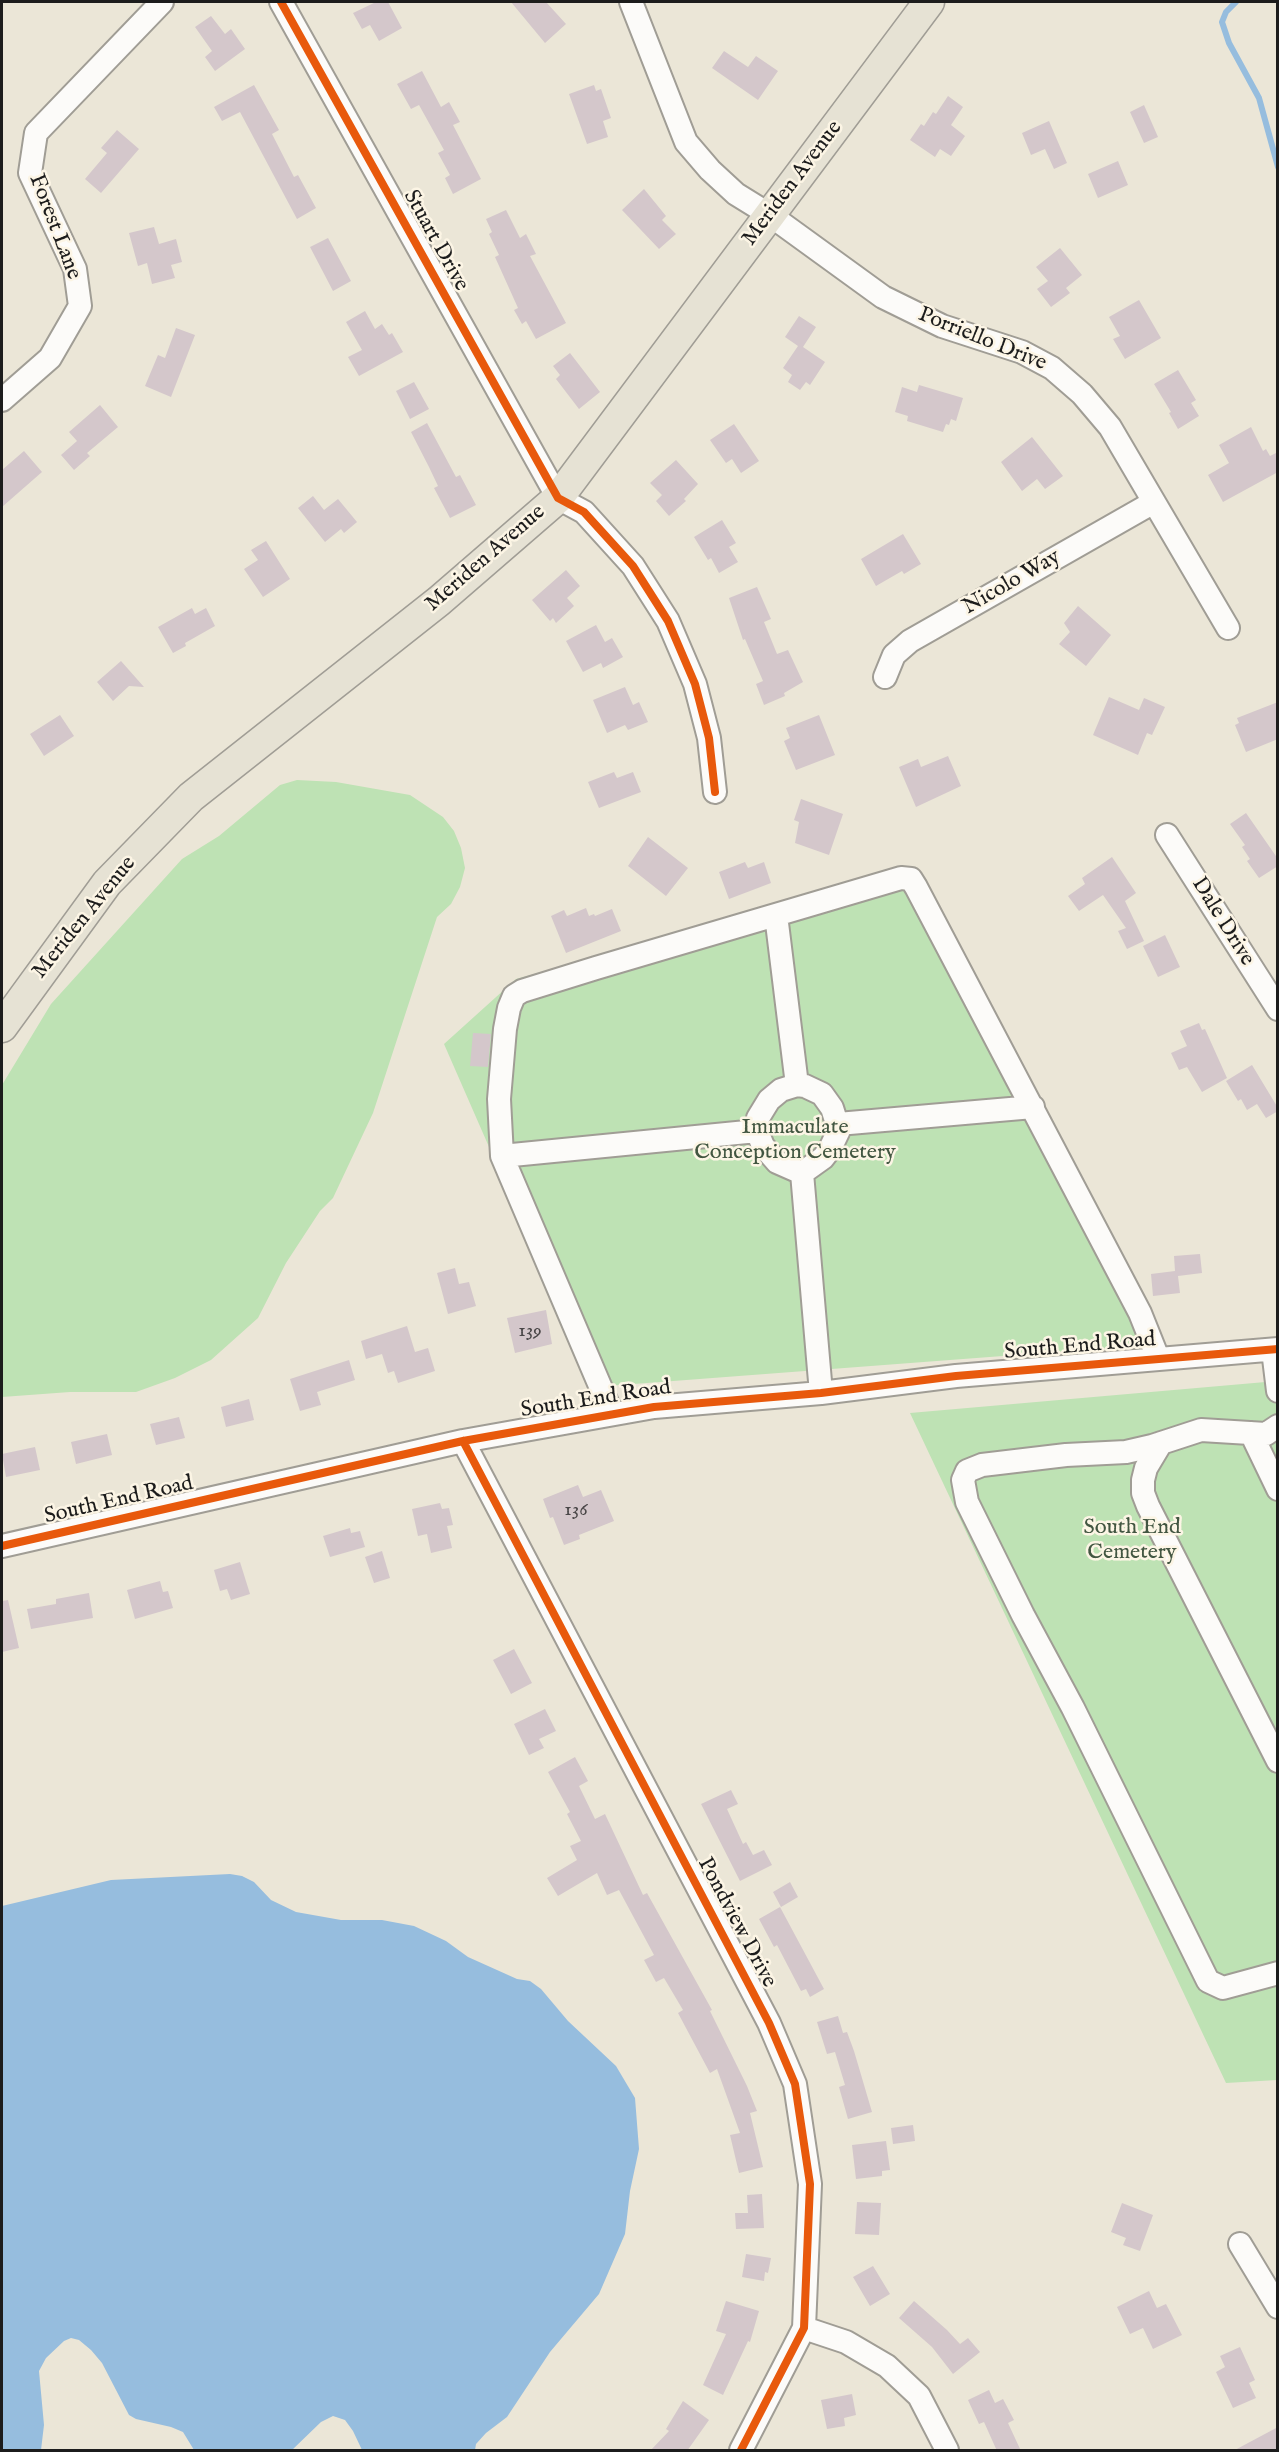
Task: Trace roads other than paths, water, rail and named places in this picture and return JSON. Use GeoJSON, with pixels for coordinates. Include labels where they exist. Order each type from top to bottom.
{"type":"FeatureCollection","features":[{"type":"Feature","properties":{"kind":"main road","name":"Meriden Avenue"},"geometry":{"type":"LineString","coordinates":[[2,1027],[107,883],[191,797],[439,601],[558,498],[929,2]]}},
{"type":"Feature","properties":{"kind":"street","name":"Forest Lane"},"geometry":{"type":"LineString","coordinates":[[2,400],[50,358],[80,306],[75,269],[30,173],[36,133],[162,2]]}},
{"type":"Feature","properties":{"kind":"street","name":"Stuart Drive"},"geometry":{"type":"LineString","coordinates":[[281,2],[558,498]]}},
{"type":"Feature","properties":{"kind":"street","name":"Porriello Drive"},"geometry":{"type":"LineString","coordinates":[[631,2],[686,142],[710,170],[736,194],[770,215],[883,297],[942,326],[1022,352],[1052,368],[1082,394],[1110,427],[1228,628]]}},
{"type":"Feature","properties":{"kind":"street"},"geometry":{"type":"LineString","coordinates":[[558,498],[584,512],[633,566],[668,621],[698,695],[709,738],[715,792]]}},
{"type":"Feature","properties":{"kind":"street","name":"Nicolo Way"},"geometry":{"type":"LineString","coordinates":[[885,677],[894,655],[910,641],[1154,502]]}},
{"type":"Feature","properties":{"kind":"street","name":"Dale Drive"},"geometry":{"type":"LineString","coordinates":[[1167,835],[1278,1009]]}},
{"type":"Feature","properties":{"kind":"street"},"geometry":{"type":"LineString","coordinates":[[612,1414],[502,1156],[499,1126],[500,1089],[505,1029],[514,996],[522,991],[596,968],[901,878],[913,881],[1140,1313],[1158,1358]]}},
{"type":"Feature","properties":{"kind":"street"},"geometry":{"type":"LineString","coordinates":[[776,915],[797,1085]]}},
{"type":"Feature","properties":{"kind":"street"},"geometry":{"type":"LineString","coordinates":[[797,1085],[822,1094],[832,1108],[839,1130],[830,1149],[816,1164],[802,1173],[777,1162],[763,1146],[757,1131],[758,1118],[769,1100],[781,1090],[797,1085]]}},
{"type":"Feature","properties":{"kind":"street"},"geometry":{"type":"LineString","coordinates":[[838,1124],[1033,1107]]}},
{"type":"Feature","properties":{"kind":"street"},"geometry":{"type":"LineString","coordinates":[[502,1156],[757,1131]]}},
{"type":"Feature","properties":{"kind":"street"},"geometry":{"type":"LineString","coordinates":[[802,1173],[821,1393]]}},
{"type":"Feature","properties":{"kind":"street"},"geometry":{"type":"LineString","coordinates":[[1275,1349],[1278,1391]]}},
{"type":"Feature","properties":{"kind":"street","name":"South End Road"},"geometry":{"type":"LineString","coordinates":[[2,1546],[464,1441],[654,1407],[821,1393],[956,1376],[1275,1349]]}},
{"type":"Feature","properties":{"kind":"street"},"geometry":{"type":"LineString","coordinates":[[1278,1489],[1266,1464],[1265,1431],[1201,1430],[1161,1443],[1114,1453],[1066,1455],[982,1465],[967,1471],[963,1480],[967,1502],[1073,1708],[1208,1981],[1223,1988],[1278,1972]]}},
{"type":"Feature","properties":{"kind":"street","name":"Pondview Drive"},"geometry":{"type":"LineString","coordinates":[[464,1441],[769,2023],[795,2084],[810,2184],[804,2328],[741,2451]]}},
{"type":"Feature","properties":{"kind":"street"},"geometry":{"type":"LineString","coordinates":[[1143,1492],[1146,1468],[1161,1443]]}},
{"type":"Feature","properties":{"kind":"street"},"geometry":{"type":"LineString","coordinates":[[1114,1453],[1130,1467],[1278,1761]]}},
{"type":"Feature","properties":{"kind":"street"},"geometry":{"type":"LineString","coordinates":[[1240,2244],[1278,2307]]}},
{"type":"Feature","properties":{"kind":"street"},"geometry":{"type":"LineString","coordinates":[[804,2328],[846,2342],[887,2366],[919,2396],[947,2451]]}},
{"type":"Feature","properties":{"kind":"water"},"geometry":{"type":"Polygon","coordinates":[[[230,1874],[242,1876],[254,1882],[271,1900],[296,1912],[341,1920],[382,1920],[414,1926],[446,1941],[468,1957],[517,1979],[530,1981],[541,1989],[568,2021],[616,2066],[635,2098],[639,2149],[630,2191],[625,2234],[599,2294],[550,2352],[507,2417],[486,2433],[476,2444],[475,2450],[362,2450],[345,2420],[333,2416],[321,2422],[292,2450],[194,2450],[183,2432],[129,2415],[102,2363],[79,2340],[71,2338],[64,2341],[46,2358],[39,2371],[44,2425],[41,2450],[2,2450],[2,1906],[111,1880],[230,1874]]]}},
{"type":"Feature","properties":{"kind":"waterway"},"geometry":{"type":"LineString","coordinates":[[1236,2],[1226,12],[1222,22],[1229,43],[1259,98],[1278,167]]}},
{"type":"Feature","properties":{"kind":"park label","name":"Immaculate Conception Cemetery"},"geometry":{"type":"Point","coordinates":[795,1140]}},
{"type":"Feature","properties":{"kind":"park label","name":"South End Cemetery"},"geometry":{"type":"Point","coordinates":[1132,1540]}}]}
